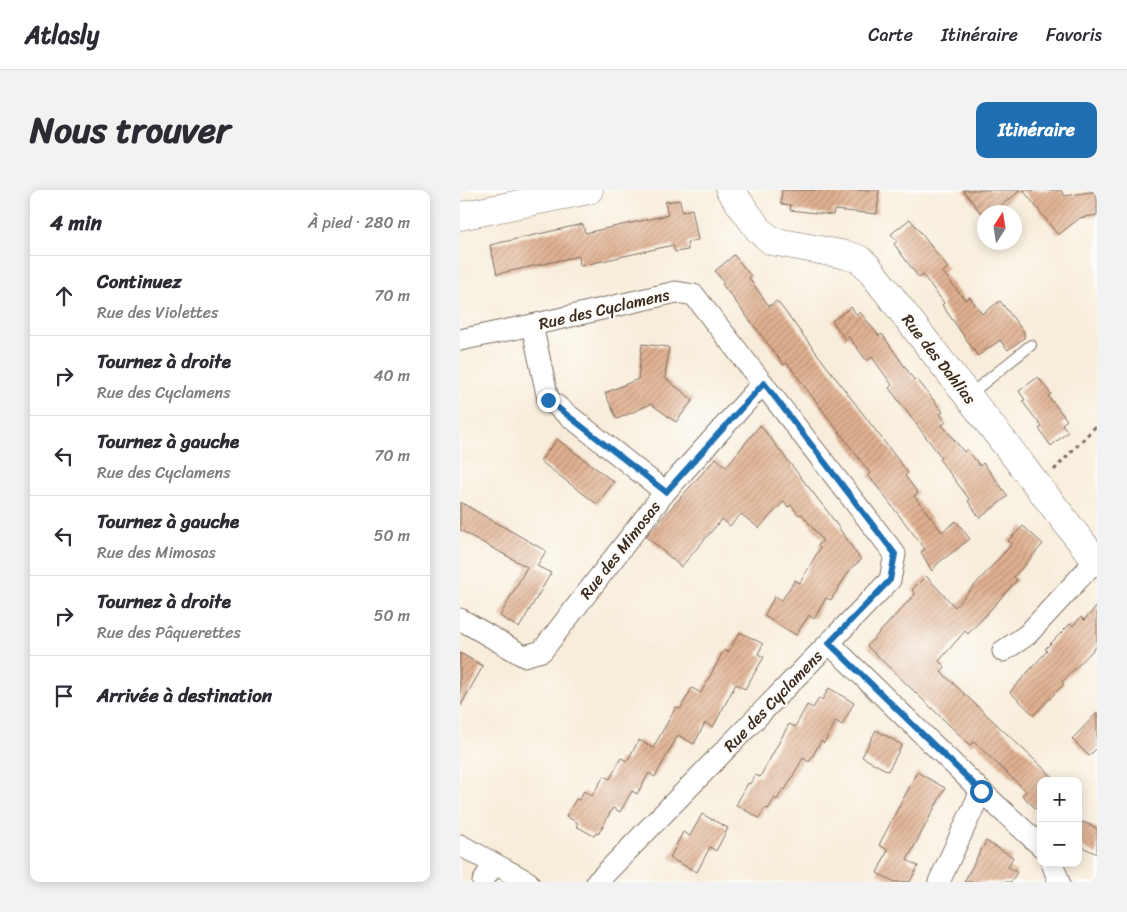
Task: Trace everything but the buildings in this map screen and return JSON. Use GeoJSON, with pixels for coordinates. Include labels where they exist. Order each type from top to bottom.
{"type":"FeatureCollection","features":[{"type":"Feature","properties":{"kind":"street"},"geometry":{"type":"LineString","coordinates":[[460,216],[589,190]]}},
{"type":"Feature","properties":{"kind":"street","name":"Rue des Dahlias"},"geometry":{"type":"LineString","coordinates":[[740,197],[759,230],[772,241],[846,255],[858,259],[867,266],[1096,561]]}},
{"type":"Feature","properties":{"kind":"street","name":"Rue des Cyclamens"},"geometry":{"type":"LineString","coordinates":[[460,340],[676,292],[694,295],[895,554],[890,580],[597,882]]}},
{"type":"Feature","properties":{"kind":"street"},"geometry":{"type":"LineString","coordinates":[[532,325],[548,400],[666,492]]}},
{"type":"Feature","properties":{"kind":"street","name":"Rue des Mimosas"},"geometry":{"type":"LineString","coordinates":[[460,619],[524,656],[542,651],[666,492],[764,383]]}},
{"type":"Feature","properties":{"kind":"street"},"geometry":{"type":"LineString","coordinates":[[1003,651],[1027,635],[1096,561]]}},
{"type":"Feature","properties":{"kind":"street"},"geometry":{"type":"LineString","coordinates":[[829,643],[981,791],[1037,842]]}},
{"type":"Feature","properties":{"kind":"street"},"geometry":{"type":"LineString","coordinates":[[939,882],[981,791]]}},
{"type":"Feature","properties":{"kind":"street"},"geometry":{"type":"LineString","coordinates":[[460,845],[488,873],[528,882]]}},
{"type":"Feature","properties":{"kind":"street"},"geometry":{"type":"LineString","coordinates":[[1053,867],[1059,882]]}},
{"type":"Feature","properties":{"kind":"lane"},"geometry":{"type":"LineString","coordinates":[[968,396],[1031,345]]}},
{"type":"Feature","properties":{"kind":"path"},"geometry":{"type":"LineString","coordinates":[[1038,487],[1097,424]]}},
{"type":"Feature","properties":{"kind":"route"},"geometry":{"type":"LineString","coordinates":[[548,400],[666,492],[764,383],[895,554],[890,580],[829,643],[981,791]]}}]}
